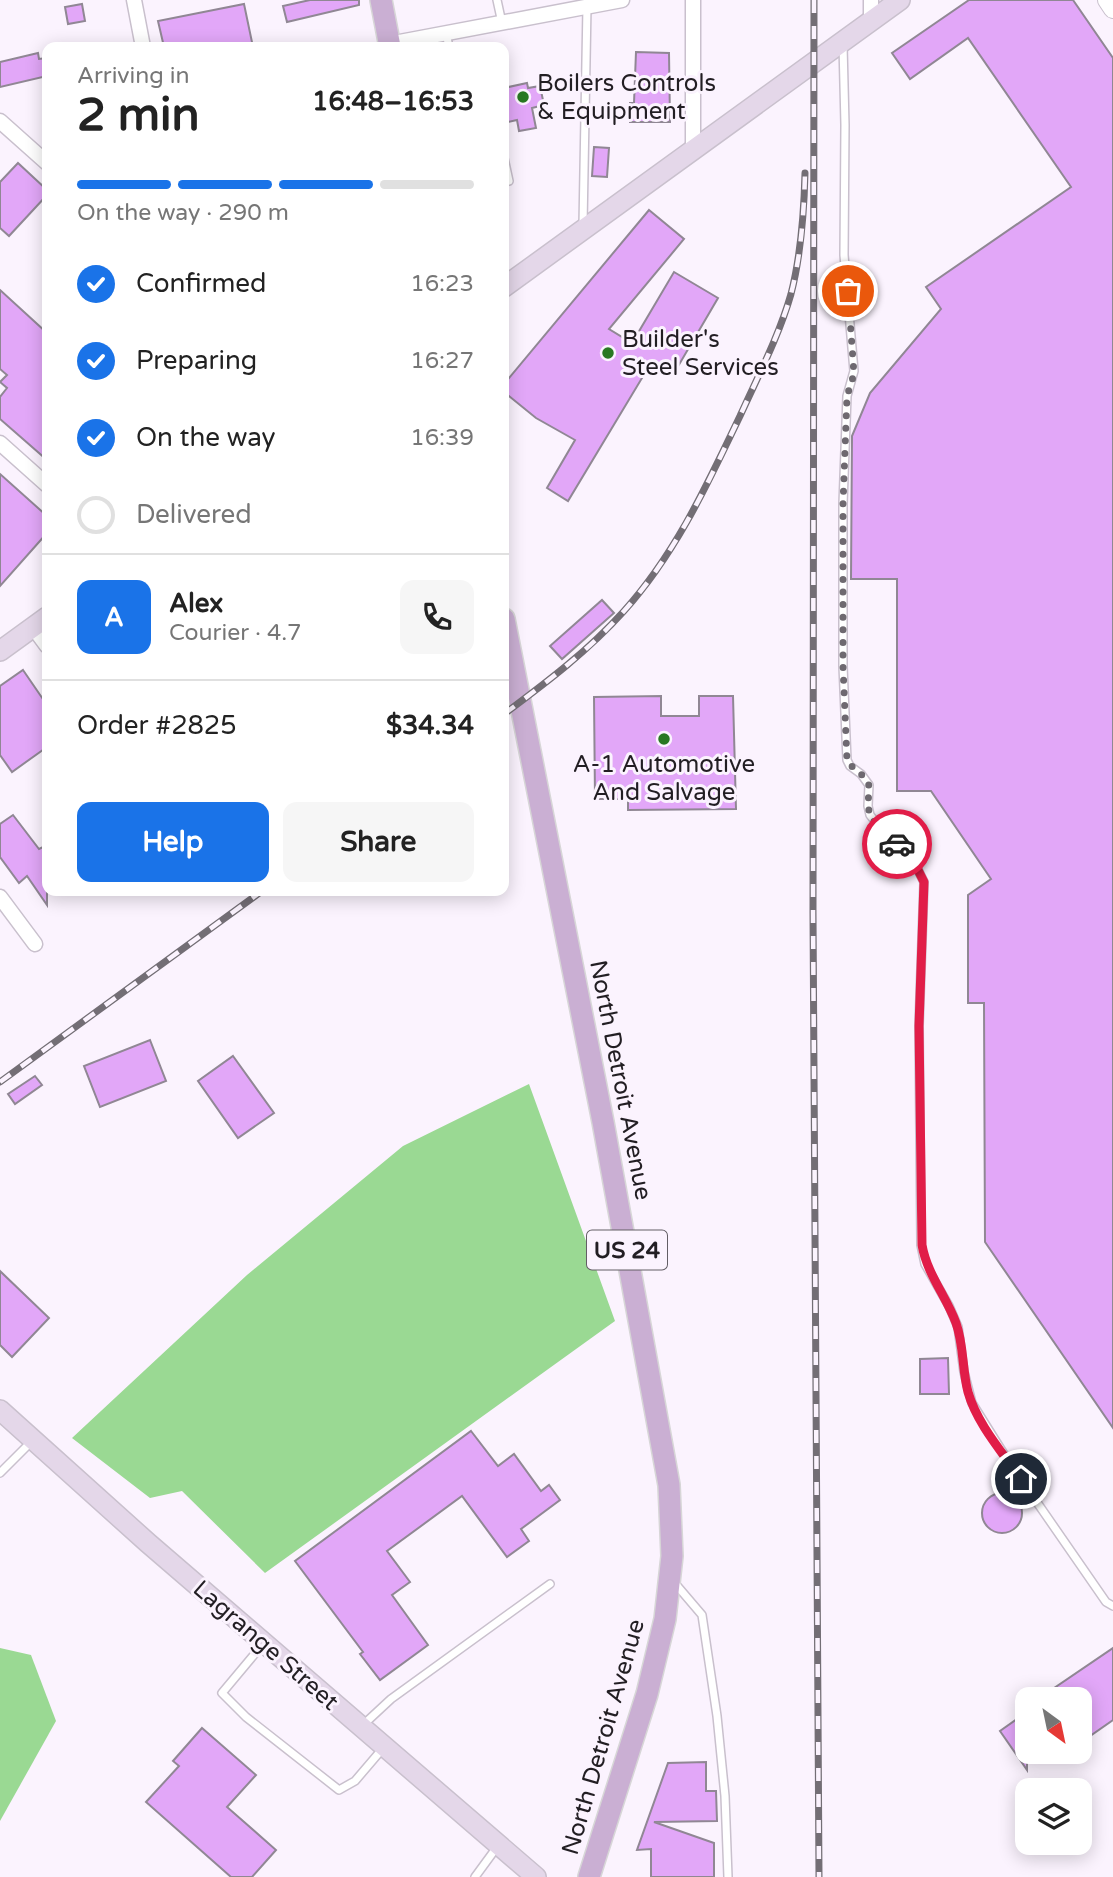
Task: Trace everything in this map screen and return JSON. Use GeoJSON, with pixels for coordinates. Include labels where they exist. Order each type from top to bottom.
{"type":"FeatureCollection","features":[{"type":"Feature","properties":{"kind":"main road"},"geometry":{"type":"LineString","coordinates":[[381,0],[389,42]]}},
{"type":"Feature","properties":{"kind":"main road"},"geometry":{"type":"LineString","coordinates":[[509,283],[900,0]]}},
{"type":"Feature","properties":{"kind":"main road"},"geometry":{"type":"LineString","coordinates":[[0,651],[40,622]]}},
{"type":"Feature","properties":{"kind":"main road","name":"North Detroit Avenue"},"geometry":{"type":"LineString","coordinates":[[509,644],[664,1449],[670,1512],[670,1578],[660,1645],[589,1877]]}},
{"type":"Feature","properties":{"kind":"main road","name":"Lagrange Street"},"geometry":{"type":"LineString","coordinates":[[0,1410],[264,1644],[536,1877]]}},
{"type":"Feature","properties":{"kind":"street"},"geometry":{"type":"LineString","coordinates":[[134,0],[142,42]]}},
{"type":"Feature","properties":{"kind":"street"},"geometry":{"type":"LineString","coordinates":[[428,42],[447,40],[502,23],[587,3],[622,0]]}},
{"type":"Feature","properties":{"kind":"street"},"geometry":{"type":"LineString","coordinates":[[692,0],[693,150]]}},
{"type":"Feature","properties":{"kind":"street"},"geometry":{"type":"LineString","coordinates":[[871,0],[871,20]]}},
{"type":"Feature","properties":{"kind":"street"},"geometry":{"type":"LineString","coordinates":[[1107,0],[1113,9]]}},
{"type":"Feature","properties":{"kind":"street"},"geometry":{"type":"LineString","coordinates":[[0,121],[42,159]]}},
{"type":"Feature","properties":{"kind":"street"},"geometry":{"type":"LineString","coordinates":[[0,443],[42,481]]}},
{"type":"Feature","properties":{"kind":"street"},"geometry":{"type":"LineString","coordinates":[[0,897],[35,944]]}},
{"type":"Feature","properties":{"kind":"lane"},"geometry":{"type":"LineString","coordinates":[[497,0],[502,23]]}},
{"type":"Feature","properties":{"kind":"lane"},"geometry":{"type":"LineString","coordinates":[[583,229],[587,3]]}},
{"type":"Feature","properties":{"kind":"lane"},"geometry":{"type":"LineString","coordinates":[[843,40],[844,255],[854,371],[847,396],[843,504],[843,666],[847,760],[869,785],[870,815],[882,830],[911,856],[924,882],[919,1026],[923,1255],[925,1264],[958,1327],[964,1372],[972,1403],[1007,1459],[1106,1602],[1113,1606]]}},
{"type":"Feature","properties":{"kind":"lane"},"geometry":{"type":"LineString","coordinates":[[0,1473],[33,1440]]}},
{"type":"Feature","properties":{"kind":"lane"},"geometry":{"type":"LineString","coordinates":[[670,1578],[702,1615],[717,1716],[725,1796],[728,1877]]}},
{"type":"Feature","properties":{"kind":"lane"},"geometry":{"type":"LineString","coordinates":[[361,1727],[391,1699],[550,1584]]}},
{"type":"Feature","properties":{"kind":"lane"},"geometry":{"type":"LineString","coordinates":[[264,1644],[222,1693],[246,1717],[339,1790],[355,1781],[384,1746]]}},
{"type":"Feature","properties":{"kind":"lane"},"geometry":{"type":"LineString","coordinates":[[475,1877],[498,1844]]}},
{"type":"Feature","properties":{"kind":"green space"},"geometry":{"type":"Polygon","coordinates":[[[529,1084],[615,1321],[265,1573],[182,1491],[150,1498],[72,1438],[247,1275],[403,1146],[529,1084]]]}},
{"type":"Feature","properties":{"kind":"green space"},"geometry":{"type":"Polygon","coordinates":[[[0,1648],[31,1655],[56,1721],[0,1821],[0,1648]]]}},
{"type":"Feature","properties":{"kind":"building"},"geometry":{"type":"Polygon","coordinates":[[[310,0],[359,0],[359,5],[287,22],[283,6],[310,0]]]}},
{"type":"Feature","properties":{"kind":"building"},"geometry":{"type":"Polygon","coordinates":[[[969,0],[1073,0],[1113,58],[1113,1428],[985,1242],[984,1003],[968,1003],[968,895],[991,879],[931,791],[897,791],[897,579],[851,579],[852,436],[870,393],[941,309],[926,287],[1071,187],[968,38],[910,79],[892,53],[969,0]]]}},
{"type":"Feature","properties":{"kind":"building"},"geometry":{"type":"Polygon","coordinates":[[[82,4],[85,21],[68,24],[65,7],[82,4]]]}},
{"type":"Feature","properties":{"kind":"building"},"geometry":{"type":"Polygon","coordinates":[[[244,4],[252,42],[163,42],[158,21],[244,4]]]}},
{"type":"Feature","properties":{"kind":"building"},"geometry":{"type":"Polygon","coordinates":[[[636,52],[669,53],[670,122],[630,122],[630,103],[634,103],[636,52]]]}},
{"type":"Feature","properties":{"kind":"building"},"geometry":{"type":"Polygon","coordinates":[[[38,53],[39,59],[42,59],[42,77],[0,87],[0,62],[38,53]]]}},
{"type":"Feature","properties":{"kind":"building","name":"Boilers Controls & Equipment"},"geometry":{"type":"Polygon","coordinates":[[[527,83],[528,88],[540,86],[544,105],[532,108],[536,128],[519,131],[517,120],[509,122],[509,87],[527,83]]]}},
{"type":"Feature","properties":{"kind":"building"},"geometry":{"type":"Polygon","coordinates":[[[594,147],[609,148],[607,177],[592,176],[594,147]]]}},
{"type":"Feature","properties":{"kind":"building"},"geometry":{"type":"Polygon","coordinates":[[[18,163],[42,185],[42,200],[9,236],[0,228],[0,182],[18,163]]]}},
{"type":"Feature","properties":{"kind":"building","name":"Builder's Steel Services"},"geometry":{"type":"Polygon","coordinates":[[[649,210],[684,239],[609,329],[632,343],[674,272],[718,298],[673,375],[651,363],[568,501],[547,488],[575,440],[536,418],[509,396],[509,378],[649,210]]]}},
{"type":"Feature","properties":{"kind":"building"},"geometry":{"type":"Polygon","coordinates":[[[0,290],[42,328],[42,456],[0,419],[0,397],[7,388],[0,382],[7,375],[0,369],[0,290]]]}},
{"type":"Feature","properties":{"kind":"building"},"geometry":{"type":"Polygon","coordinates":[[[0,474],[42,512],[42,539],[0,586],[0,474]]]}},
{"type":"Feature","properties":{"kind":"building"},"geometry":{"type":"Polygon","coordinates":[[[602,600],[614,613],[562,659],[550,646],[602,600]]]}},
{"type":"Feature","properties":{"kind":"building"},"geometry":{"type":"Polygon","coordinates":[[[23,670],[42,698],[42,751],[12,772],[0,755],[0,686],[23,670]]]}},
{"type":"Feature","properties":{"kind":"building","name":"A-1 Automotive And Salvage"},"geometry":{"type":"Polygon","coordinates":[[[661,696],[661,716],[699,716],[699,696],[733,696],[736,809],[628,810],[628,799],[595,799],[594,697],[661,696]]]}},
{"type":"Feature","properties":{"kind":"building"},"geometry":{"type":"Polygon","coordinates":[[[13,815],[39,849],[42,848],[42,896],[47,896],[47,905],[27,876],[19,883],[0,857],[0,824],[13,815]]]}},
{"type":"Feature","properties":{"kind":"building"},"geometry":{"type":"Polygon","coordinates":[[[150,1040],[166,1081],[100,1107],[84,1066],[150,1040]]]}},
{"type":"Feature","properties":{"kind":"building"},"geometry":{"type":"Polygon","coordinates":[[[233,1056],[274,1113],[238,1138],[198,1081],[233,1056]]]}},
{"type":"Feature","properties":{"kind":"building"},"geometry":{"type":"Polygon","coordinates":[[[35,1076],[42,1085],[15,1104],[8,1094],[35,1076]]]}},
{"type":"Feature","properties":{"kind":"building"},"geometry":{"type":"Polygon","coordinates":[[[0,1271],[49,1318],[12,1357],[0,1345],[0,1271]]]}},
{"type":"Feature","properties":{"kind":"building"},"geometry":{"type":"Polygon","coordinates":[[[948,1358],[949,1394],[920,1394],[920,1359],[948,1358]]]}},
{"type":"Feature","properties":{"kind":"building"},"geometry":{"type":"Polygon","coordinates":[[[471,1431],[498,1466],[514,1454],[541,1491],[549,1485],[560,1500],[521,1529],[529,1541],[507,1557],[462,1496],[387,1551],[410,1582],[392,1595],[428,1645],[380,1680],[360,1654],[363,1652],[295,1561],[471,1431]]]}},
{"type":"Feature","properties":{"kind":"building"},"geometry":{"type":"Polygon","coordinates":[[[1002,1493],[1010,1494],[1016,1499],[1021,1505],[1021,1521],[1016,1527],[1010,1532],[1002,1533],[994,1532],[988,1527],[983,1521],[982,1513],[983,1505],[988,1499],[994,1494],[1002,1493]]]}},
{"type":"Feature","properties":{"kind":"building"},"geometry":{"type":"Polygon","coordinates":[[[1113,1648],[1113,1720],[1092,1735],[1092,1687],[1056,1687],[1113,1648]]]}},
{"type":"Feature","properties":{"kind":"building"},"geometry":{"type":"Polygon","coordinates":[[[1015,1720],[1015,1753],[1000,1731],[1015,1720]]]}},
{"type":"Feature","properties":{"kind":"building"},"geometry":{"type":"Polygon","coordinates":[[[202,1728],[256,1775],[227,1807],[276,1850],[252,1877],[231,1877],[146,1802],[179,1766],[173,1761],[202,1728]]]}},
{"type":"Feature","properties":{"kind":"building"},"geometry":{"type":"Polygon","coordinates":[[[706,1762],[706,1791],[716,1791],[717,1821],[654,1822],[714,1843],[714,1877],[651,1877],[651,1849],[637,1850],[668,1763],[706,1762]]]}},
{"type":"Feature","properties":{"kind":"railway"},"geometry":{"type":"LineString","coordinates":[[814,0],[813,913],[819,1877]]}},
{"type":"Feature","properties":{"kind":"railway"},"geometry":{"type":"LineString","coordinates":[[509,710],[567,666],[610,626],[643,589],[689,518],[768,356],[786,310],[800,249],[805,173]]}},
{"type":"Feature","properties":{"kind":"railway"},"geometry":{"type":"LineString","coordinates":[[0,1082],[255,896]]}},
{"type":"Feature","properties":{"kind":"way so far"},"geometry":{"type":"LineString","coordinates":[[848,291],[854,374],[847,396],[843,504],[843,666],[847,760],[869,785],[870,815],[897,844]]}},
{"type":"Feature","properties":{"kind":"place","name":"Boilers Controls & Equipment"},"geometry":{"type":"Point","coordinates":[523,97]}},
{"type":"Feature","properties":{"kind":"place","name":"Builder's Steel Services"},"geometry":{"type":"Point","coordinates":[608,353]}},
{"type":"Feature","properties":{"kind":"place","name":"A-1 Automotive And Salvage"},"geometry":{"type":"Point","coordinates":[664,739]}},
{"type":"Feature","properties":{"kind":"route"},"geometry":{"type":"LineString","coordinates":[[897,844],[911,856],[922,874],[925,895],[919,1026],[922,1245],[925,1264],[958,1327],[964,1372],[972,1403],[1021,1479]]}}]}
